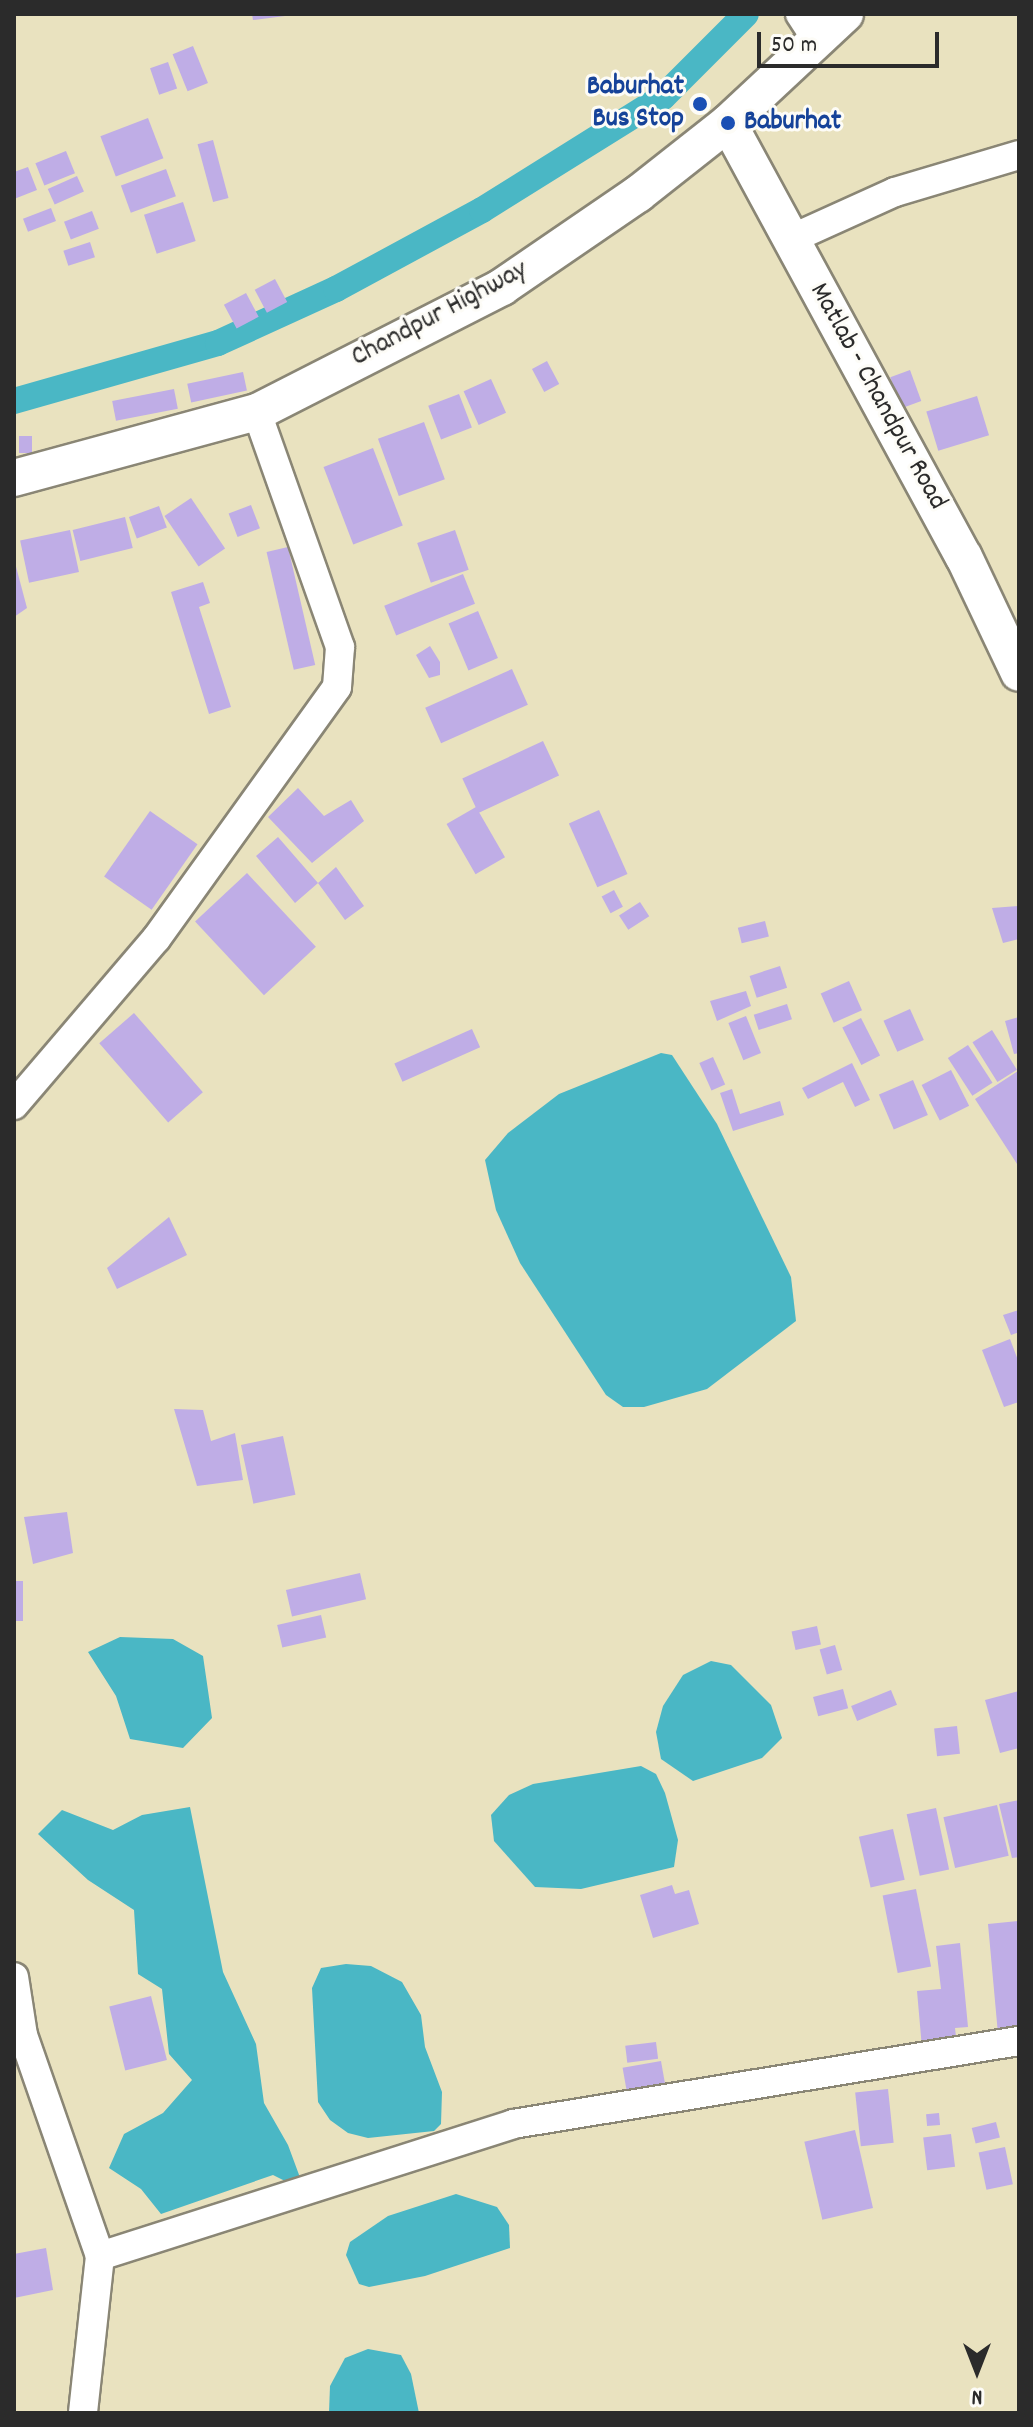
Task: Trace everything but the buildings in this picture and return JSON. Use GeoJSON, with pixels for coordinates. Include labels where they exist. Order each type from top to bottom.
{"type":"FeatureCollection","features":[{"type":"Feature","properties":{"kind":"main road","name":"Chandpur Highway"},"geometry":{"type":"LineString","coordinates":[[14,478],[257,412],[502,287],[638,194],[728,123],[809,27],[845,14]]}},
{"type":"Feature","properties":{"kind":"main road","name":"Matlab - Chandpur Road"},"geometry":{"type":"LineString","coordinates":[[728,123],[964,557],[1019,673]]}},
{"type":"Feature","properties":{"kind":"street"},"geometry":{"type":"LineString","coordinates":[[791,239],[895,192],[1019,155]]}},
{"type":"Feature","properties":{"kind":"street"},"geometry":{"type":"LineString","coordinates":[[14,1105],[156,939],[337,687],[340,647],[257,412]]}},
{"type":"Feature","properties":{"kind":"street"},"geometry":{"type":"LineString","coordinates":[[14,1977],[23,2035],[100,2256],[83,2413]]}},
{"type":"Feature","properties":{"kind":"street"},"geometry":{"type":"LineString","coordinates":[[100,2256],[513,2124],[1019,2041]]}},
{"type":"Feature","properties":{"kind":"water"},"geometry":{"type":"Polygon","coordinates":[[[661,1053],[672,1055],[717,1124],[791,1277],[796,1321],[707,1389],[644,1407],[623,1407],[606,1395],[520,1263],[496,1210],[485,1160],[508,1133],[559,1094],[661,1053]]]}},
{"type":"Feature","properties":{"kind":"water"},"geometry":{"type":"Polygon","coordinates":[[[120,1637],[173,1639],[203,1656],[212,1718],[183,1748],[130,1739],[116,1696],[88,1652],[120,1637]]]}},
{"type":"Feature","properties":{"kind":"water"},"geometry":{"type":"Polygon","coordinates":[[[711,1661],[731,1665],[771,1705],[782,1738],[762,1758],[693,1781],[661,1759],[656,1732],[663,1706],[683,1675],[711,1661]]]}},
{"type":"Feature","properties":{"kind":"water"},"geometry":{"type":"Polygon","coordinates":[[[641,1766],[656,1774],[665,1793],[678,1840],[674,1867],[581,1889],[535,1887],[494,1841],[491,1815],[509,1795],[533,1784],[641,1766]]]}},
{"type":"Feature","properties":{"kind":"water"},"geometry":{"type":"Polygon","coordinates":[[[190,1807],[223,1972],[256,2044],[264,2103],[288,2145],[305,2191],[273,2175],[161,2214],[141,2189],[109,2168],[124,2134],[163,2113],[192,2080],[169,2054],[162,1989],[138,1974],[134,1910],[88,1880],[38,1834],[62,1810],[113,1830],[142,1815],[190,1807]]]}},
{"type":"Feature","properties":{"kind":"water"},"geometry":{"type":"Polygon","coordinates":[[[346,1964],[371,1966],[402,1982],[421,2015],[425,2047],[442,2092],[441,2124],[434,2131],[368,2138],[348,2133],[330,2120],[318,2102],[312,1988],[321,1968],[346,1964]]]}},
{"type":"Feature","properties":{"kind":"water"},"geometry":{"type":"Polygon","coordinates":[[[456,2194],[497,2207],[509,2225],[510,2248],[425,2276],[369,2287],[359,2284],[346,2255],[350,2242],[388,2216],[456,2194]]]}},
{"type":"Feature","properties":{"kind":"water"},"geometry":{"type":"Polygon","coordinates":[[[368,2349],[401,2355],[411,2374],[419,2413],[329,2413],[330,2386],[345,2358],[368,2349]]]}},
{"type":"Feature","properties":{"kind":"waterway"},"geometry":{"type":"LineString","coordinates":[[14,401],[218,343],[336,289],[482,210],[663,97],[746,14]]}},
{"type":"Feature","properties":{"kind":"place","name":"Baburhat Bus Stop"},"geometry":{"type":"Point","coordinates":[700,104]}},
{"type":"Feature","properties":{"kind":"place","name":"Baburhat"},"geometry":{"type":"Point","coordinates":[728,123]}}]}
